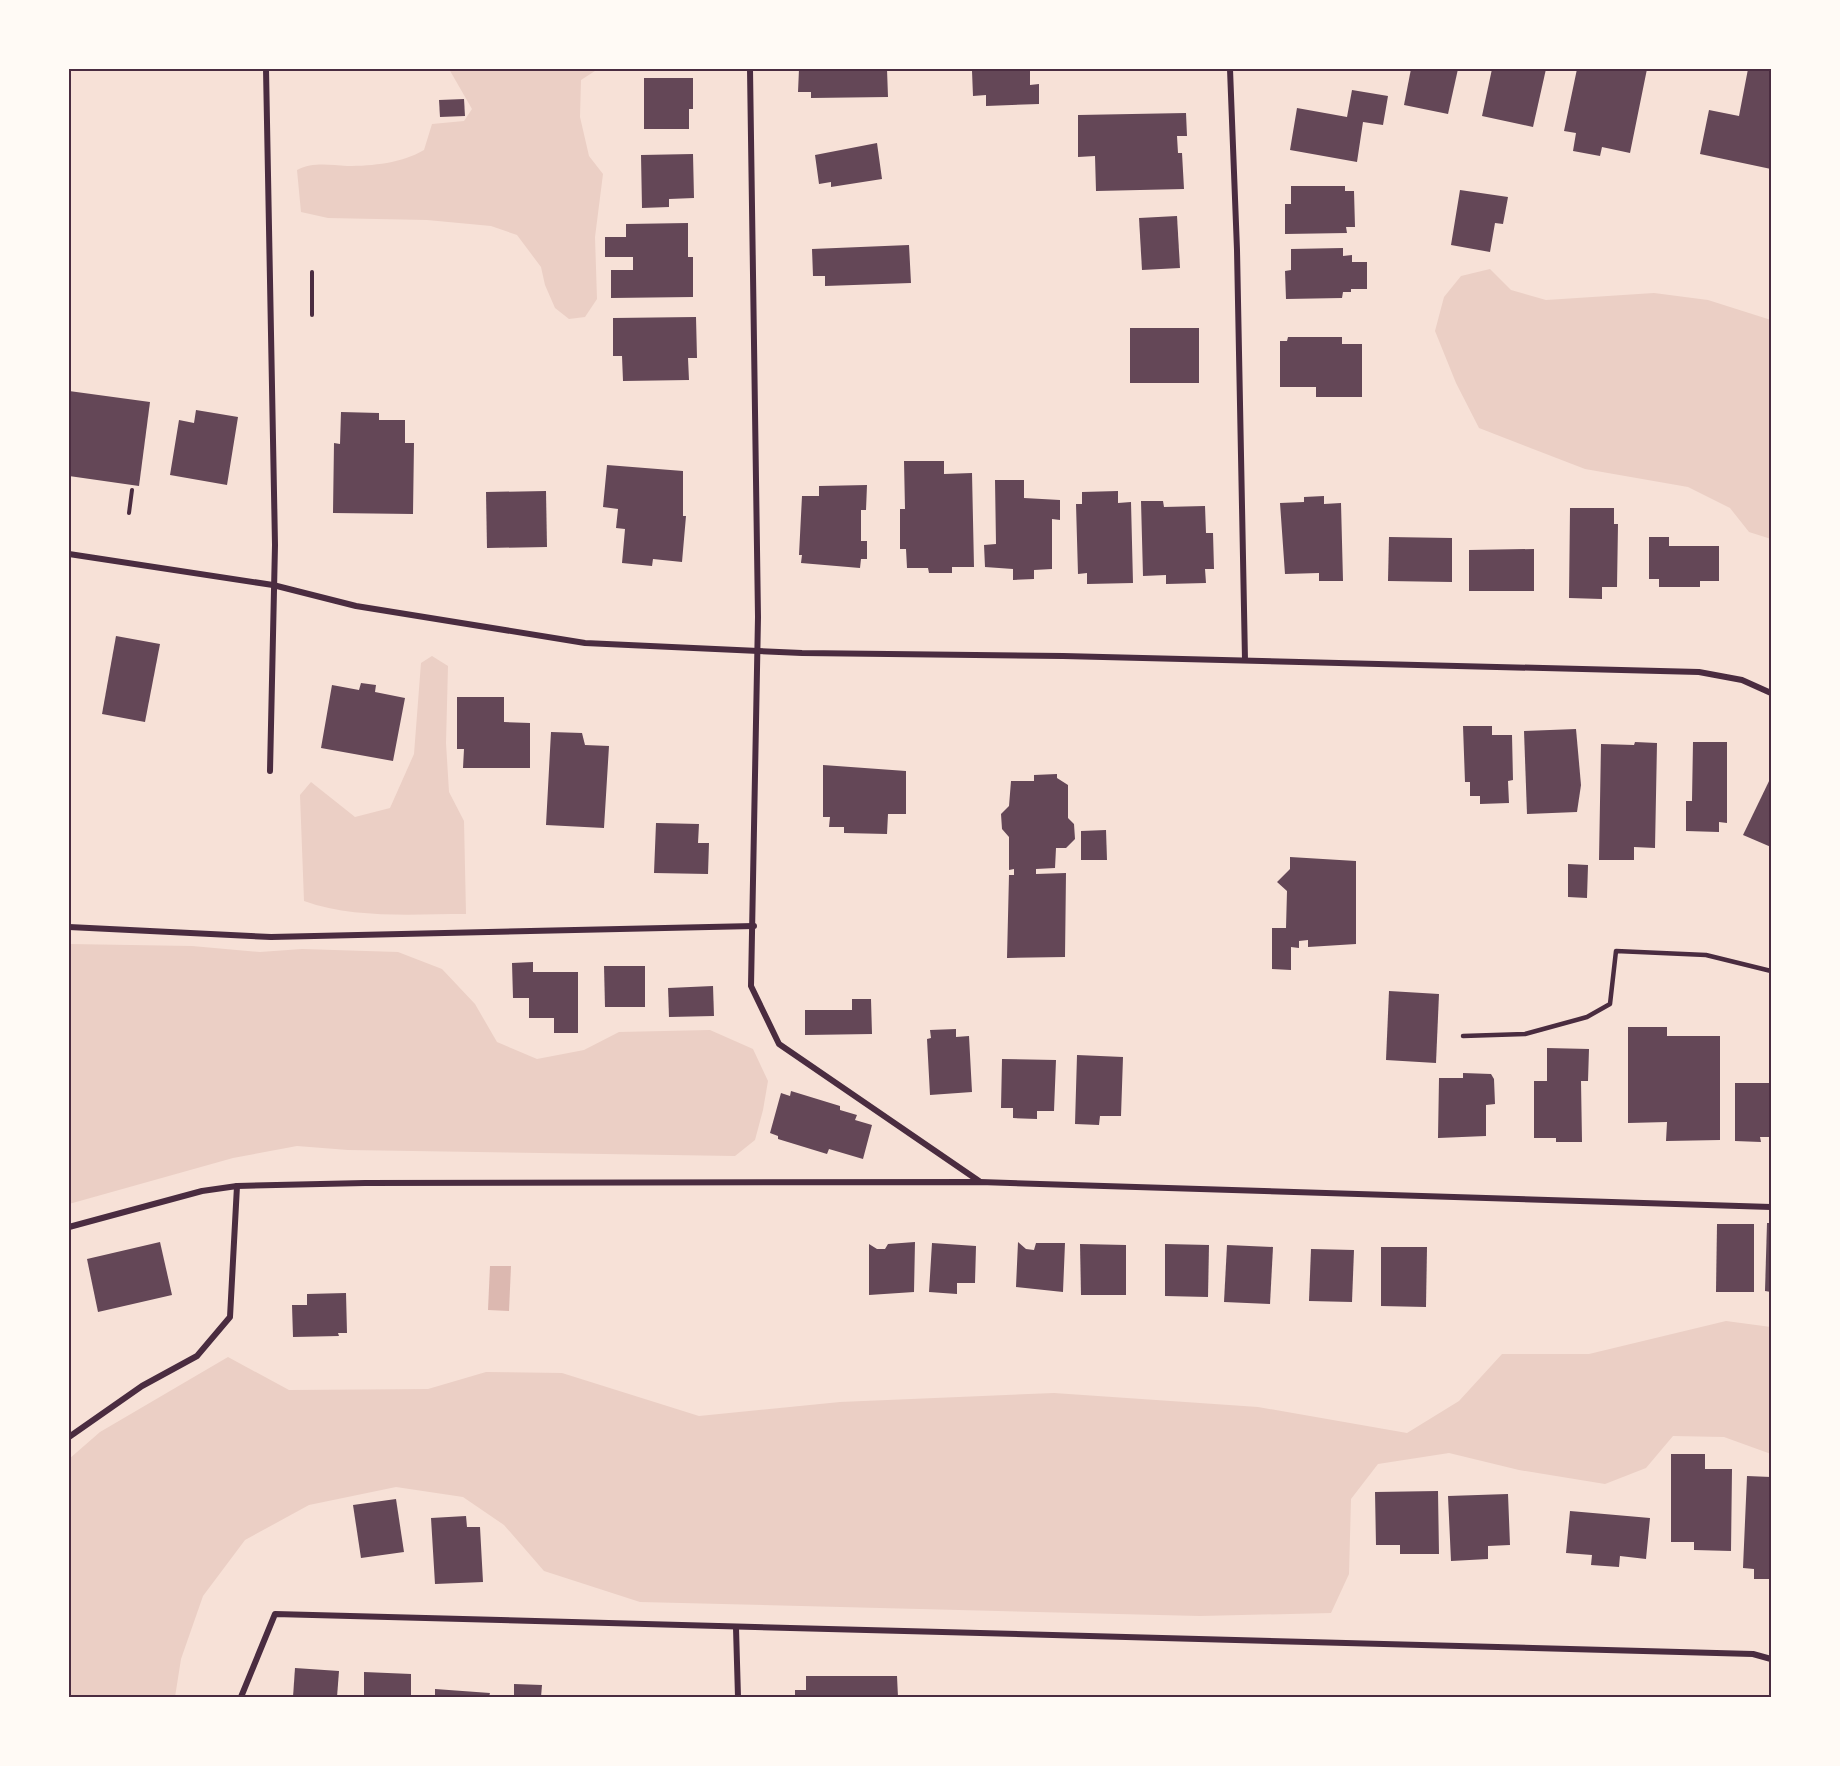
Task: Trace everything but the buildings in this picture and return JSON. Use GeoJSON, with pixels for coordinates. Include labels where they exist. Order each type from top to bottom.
{"type":"FeatureCollection","features":[{"type":"Feature","properties":{"kind":"street"},"geometry":{"type":"LineString","coordinates":[[266,69],[275,545],[270,771]]}},
{"type":"Feature","properties":{"kind":"street"},"geometry":{"type":"LineString","coordinates":[[750,69],[757,651],[754,926],[751,986],[779,1044],[980,1182]]}},
{"type":"Feature","properties":{"kind":"street"},"geometry":{"type":"LineString","coordinates":[[1230,69],[1237,250],[1245,660]]}},
{"type":"Feature","properties":{"kind":"street"},"geometry":{"type":"LineString","coordinates":[[69,554],[273,585],[356,606],[585,643],[757,651],[1245,660],[1699,672],[1742,680],[1771,693]]}},
{"type":"Feature","properties":{"kind":"street"},"geometry":{"type":"LineString","coordinates":[[69,927],[272,937],[754,926]]}},
{"type":"Feature","properties":{"kind":"street"},"geometry":{"type":"LineString","coordinates":[[69,1227],[202,1191],[237,1186],[980,1182],[1771,1207]]}},
{"type":"Feature","properties":{"kind":"street"},"geometry":{"type":"LineString","coordinates":[[69,1437],[142,1386],[196,1356],[230,1317],[237,1186]]}},
{"type":"Feature","properties":{"kind":"street"},"geometry":{"type":"LineString","coordinates":[[241,1697],[275,1614],[1753,1654],[1771,1659]]}},
{"type":"Feature","properties":{"kind":"street"},"geometry":{"type":"LineString","coordinates":[[736,1628],[738,1697]]}},
{"type":"Feature","properties":{"kind":"lane"},"geometry":{"type":"LineString","coordinates":[[1463,1036],[1526,1034],[1587,1017],[1610,1004],[1616,951],[1706,955],[1771,971]]}},
{"type":"Feature","properties":{"kind":"path"},"geometry":{"type":"LineString","coordinates":[[312,272],[312,315]]}},
{"type":"Feature","properties":{"kind":"path"},"geometry":{"type":"LineString","coordinates":[[129,513],[132,490]]}},
{"type":"Feature","properties":{"kind":"shaded area"},"geometry":{"type":"Polygon","coordinates":[[[449,69],[598,69],[581,80],[580,117],[589,156],[603,174],[595,237],[597,299],[585,317],[569,319],[555,308],[545,285],[541,267],[517,235],[491,226],[427,220],[328,218],[301,212],[297,170],[315,165],[347,166],[397,161],[424,150],[432,124],[464,121],[472,109],[449,69]]]}},
{"type":"Feature","properties":{"kind":"shaded area"},"geometry":{"type":"Polygon","coordinates":[[[1490,269],[1511,290],[1546,300],[1654,293],[1708,300],[1771,320],[1771,539],[1749,532],[1730,508],[1688,487],[1585,469],[1479,428],[1456,383],[1435,331],[1444,297],[1461,276],[1490,269]]]}},
{"type":"Feature","properties":{"kind":"shaded area"},"geometry":{"type":"Polygon","coordinates":[[[432,656],[448,666],[446,743],[449,792],[464,821],[466,914],[363,913],[323,907],[304,901],[300,795],[311,782],[355,817],[390,808],[414,754],[421,663],[432,656]]]}},
{"type":"Feature","properties":{"kind":"shaded area"},"geometry":{"type":"Polygon","coordinates":[[[69,944],[192,946],[260,952],[302,949],[398,952],[442,969],[475,1004],[497,1042],[537,1059],[584,1050],[619,1032],[710,1030],[753,1049],[768,1081],[763,1110],[755,1140],[735,1156],[348,1150],[297,1146],[233,1158],[69,1204],[69,944]]]}},
{"type":"Feature","properties":{"kind":"shaded area"},"geometry":{"type":"Polygon","coordinates":[[[490,1266],[511,1266],[509,1311],[488,1310],[490,1266]]]}},
{"type":"Feature","properties":{"kind":"shaded area"},"geometry":{"type":"Polygon","coordinates":[[[1726,1321],[1771,1327],[1771,1454],[1724,1437],[1673,1436],[1646,1468],[1605,1484],[1519,1470],[1449,1453],[1378,1464],[1351,1499],[1349,1574],[1331,1613],[1200,1616],[640,1602],[544,1571],[504,1525],[463,1497],[396,1487],[309,1505],[245,1540],[203,1596],[181,1659],[175,1697],[69,1697],[69,1459],[100,1432],[228,1357],[289,1390],[428,1389],[486,1372],[562,1373],[699,1416],[840,1402],[1054,1393],[1258,1407],[1407,1433],[1459,1401],[1502,1354],[1589,1354],[1726,1321]]]}}]}
